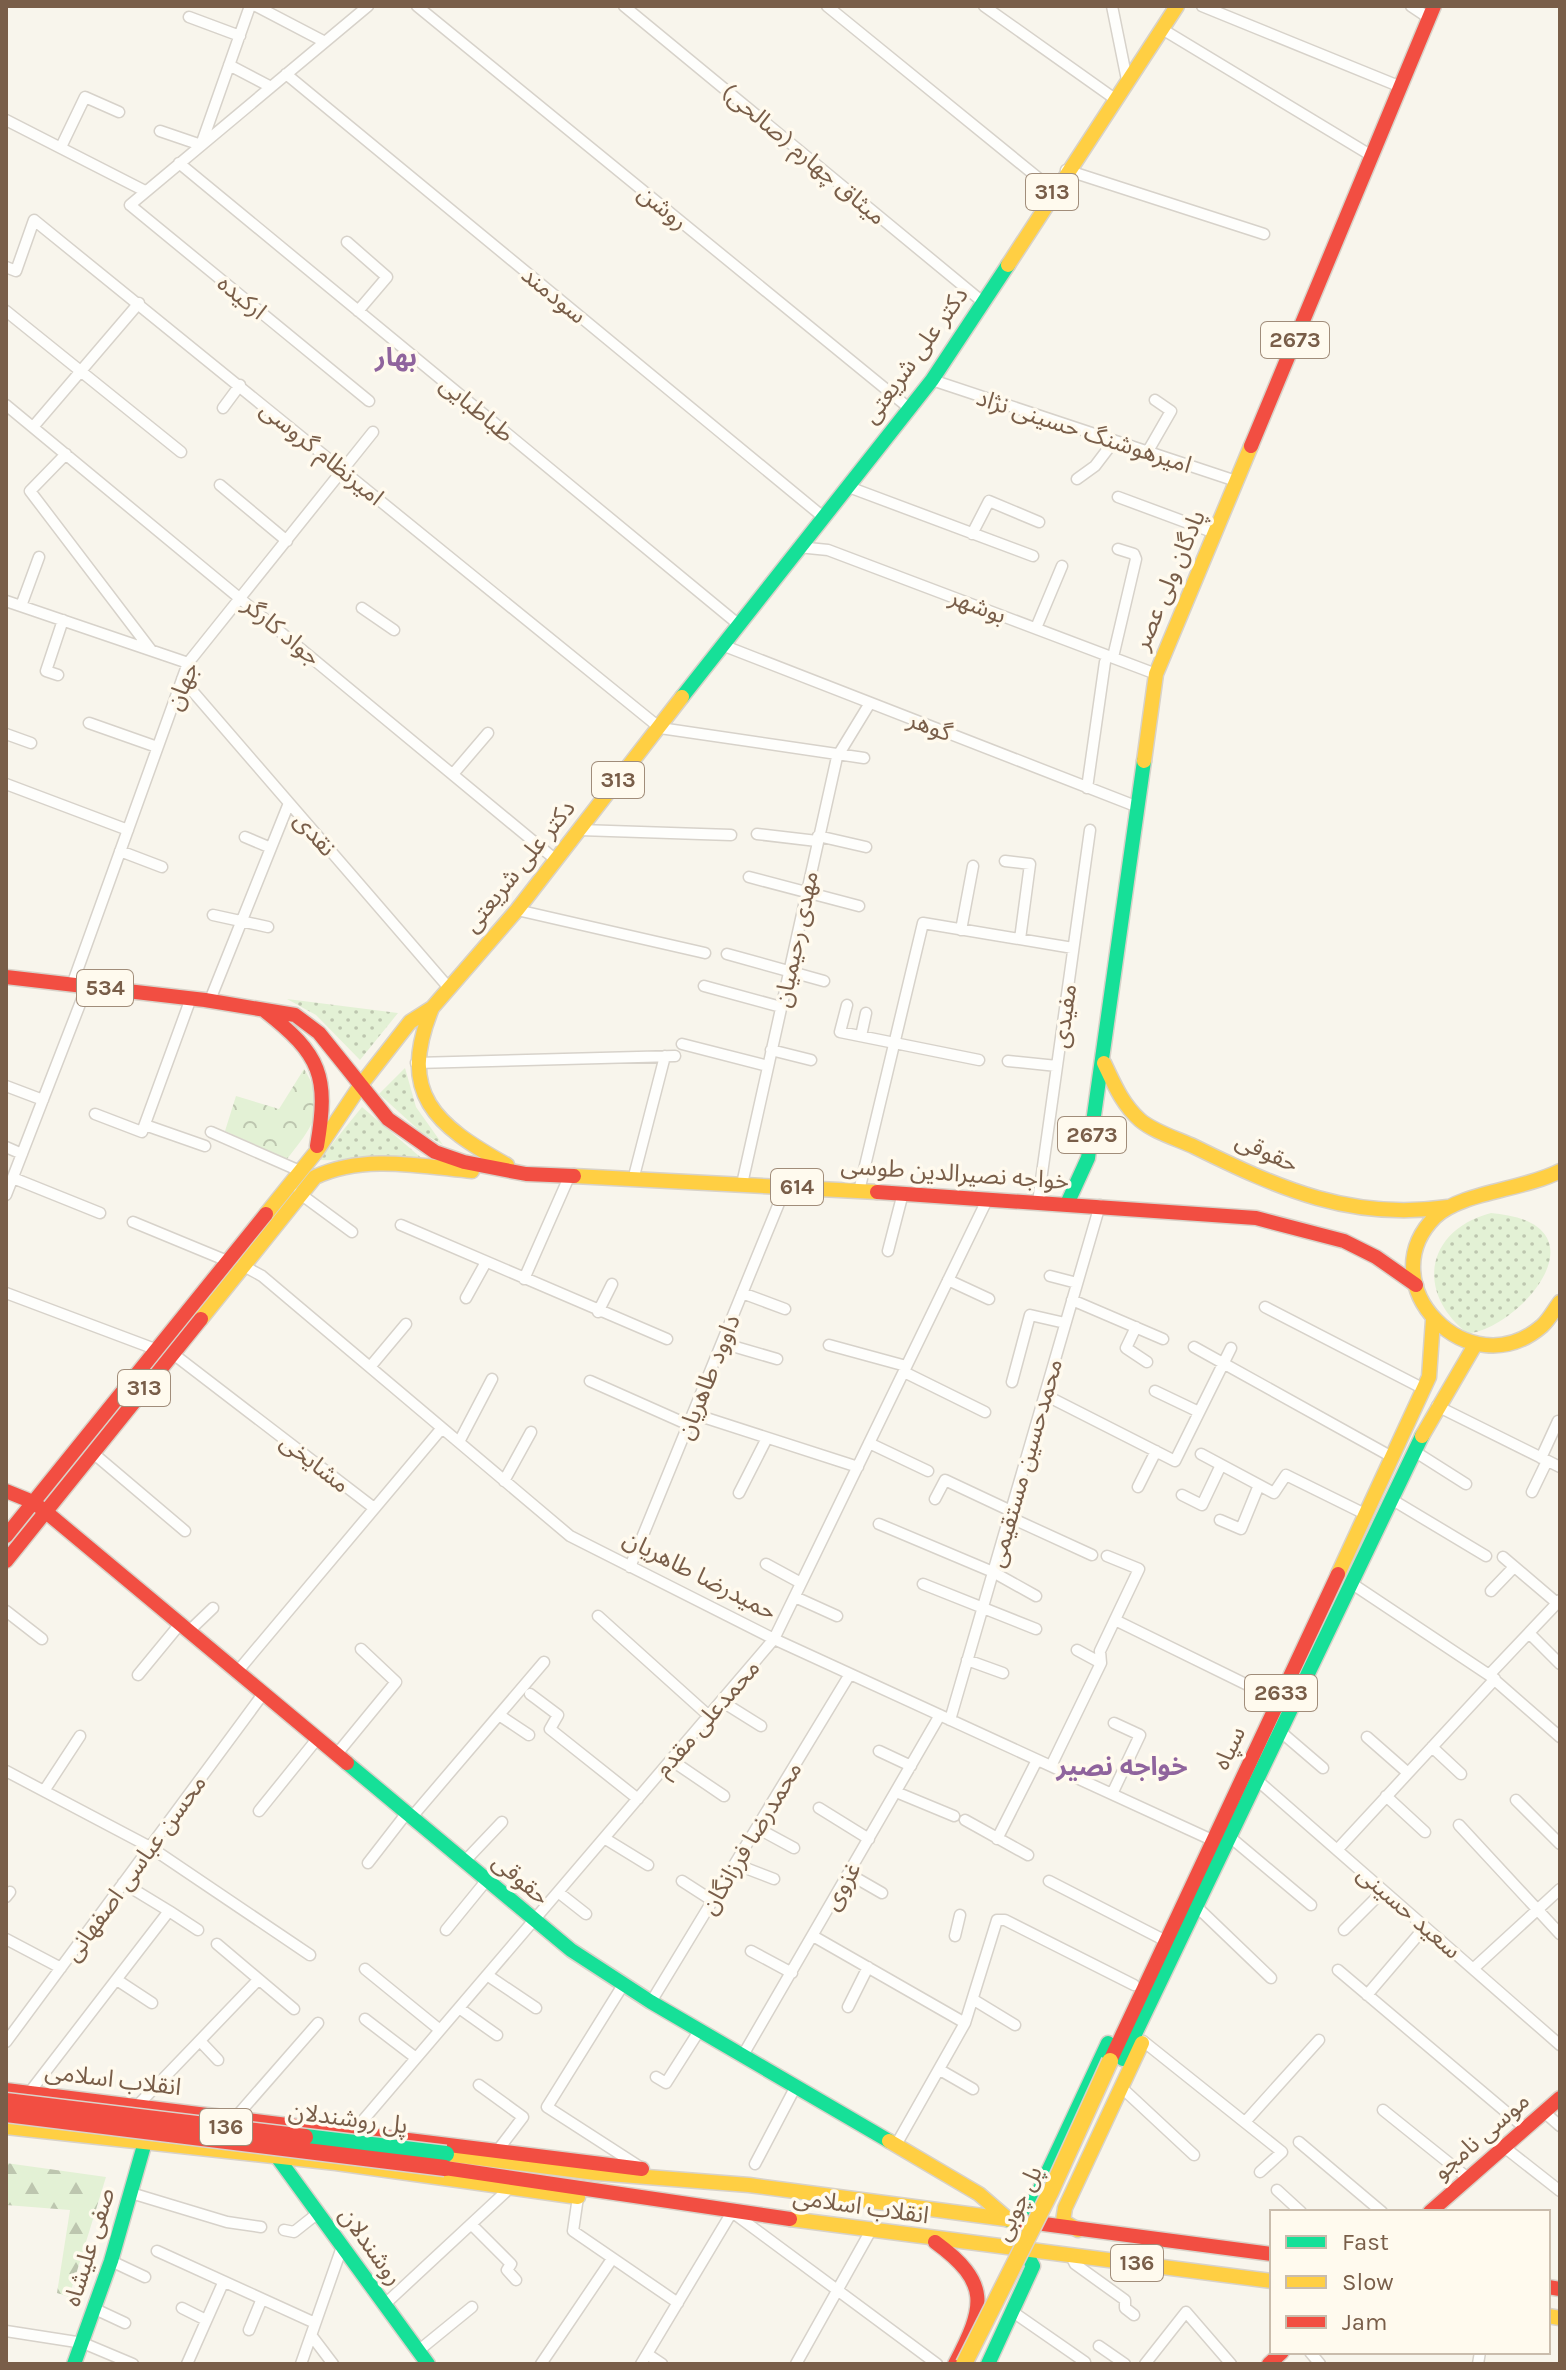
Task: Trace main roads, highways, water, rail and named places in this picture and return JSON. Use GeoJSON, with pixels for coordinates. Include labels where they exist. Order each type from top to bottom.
{"type":"FeatureCollection","features":[{"type":"Feature","properties":{"kind":"main road","name":"دکتر علی شریعتی"},"geometry":{"type":"LineString","coordinates":[[6,1561],[39,1507],[155,1349],[316,1152],[360,1086],[410,1022],[432,1008],[517,910],[822,516],[932,380],[984,303],[1066,170],[1177,6]]}},
{"type":"Feature","properties":{"kind":"main road","name":"پادگان ولی عصر"},"geometry":{"type":"LineString","coordinates":[[1067,1204],[1088,1158],[1104,1062],[1156,674],[1432,12]]}},
{"type":"Feature","properties":{"kind":"main road","name":"534"},"geometry":{"type":"LineString","coordinates":[[6,977],[210,1000],[295,1015],[312,1027],[360,1086]]}},
{"type":"Feature","properties":{"kind":"main road"},"geometry":{"type":"LineString","coordinates":[[260,1007],[297,1035],[318,1061],[325,1090],[316,1152]]}},
{"type":"Feature","properties":{"kind":"main road"},"geometry":{"type":"LineString","coordinates":[[432,1008],[416,1063],[423,1095],[443,1123],[467,1143],[526,1174]]}},
{"type":"Feature","properties":{"kind":"main road","name":"حقوقی"},"geometry":{"type":"LineString","coordinates":[[1104,1062],[1121,1100],[1142,1122],[1317,1200],[1355,1210],[1385,1214],[1427,1212],[1484,1193],[1535,1185],[1560,1171]]}},
{"type":"Feature","properties":{"kind":"main road","name":"خواجه نصیرالدین طوسی"},"geometry":{"type":"LineString","coordinates":[[360,1086],[388,1119],[435,1152],[464,1162],[526,1174],[988,1198],[1256,1218],[1344,1241],[1388,1264],[1416,1285]]}},
{"type":"Feature","properties":{"kind":"main road","name":"دکتر علی شریعتی"},"geometry":{"type":"LineString","coordinates":[[6,1536],[93,1453],[299,1193],[315,1177],[336,1166],[526,1174]]}},
{"type":"Feature","properties":{"kind":"main road"},"geometry":{"type":"LineString","coordinates":[[1448,1207],[1432,1222],[1420,1241],[1415,1262],[1416,1285],[1433,1320],[1452,1336],[1475,1345],[1497,1347],[1539,1331],[1560,1302]]}},
{"type":"Feature","properties":{"kind":"main road","name":"حمیدرضا طاهریان"},"geometry":{"type":"LineString","coordinates":[[225,1260],[242,1265]]}},
{"type":"Feature","properties":{"kind":"main road","name":"سپاه"},"geometry":{"type":"LineString","coordinates":[[1115,2063],[1171,1943],[1212,1840],[1424,1389],[1429,1377],[1433,1320]]}},
{"type":"Feature","properties":{"kind":"main road","name":"سپاه"},"geometry":{"type":"LineString","coordinates":[[1171,1943],[1197,1907],[1414,1451],[1437,1406],[1475,1345]]}},
{"type":"Feature","properties":{"kind":"main road","name":"حقوقی"},"geometry":{"type":"LineString","coordinates":[[6,1491],[39,1507],[534,1921],[623,1985],[979,2194],[1009,2220]]}},
{"type":"Feature","properties":{"kind":"main road","name":"2633"},"geometry":{"type":"LineString","coordinates":[[1046,2178],[1134,1985],[1171,1943]]}},
{"type":"Feature","properties":{"kind":"main road","name":"2633"},"geometry":{"type":"LineString","coordinates":[[1079,2230],[1063,2221],[1074,2190],[1167,1988],[1171,1943]]}},
{"type":"Feature","properties":{"kind":"main road","name":"پل چوبی"},"geometry":{"type":"LineString","coordinates":[[964,2364],[1115,2063]]}},
{"type":"Feature","properties":{"kind":"main road","name":"پل چوبی"},"geometry":{"type":"LineString","coordinates":[[976,2364],[1115,2063]]}},
{"type":"Feature","properties":{"kind":"main road","name":"انقلاب اسلامی"},"geometry":{"type":"LineString","coordinates":[[6,2090],[498,2150],[1270,2254]]}},
{"type":"Feature","properties":{"kind":"main road","name":"موسی نامجو"},"geometry":{"type":"LineString","coordinates":[[1433,2210],[1560,2098]]}},
{"type":"Feature","properties":{"kind":"main road"},"geometry":{"type":"LineString","coordinates":[[75,2134],[82,2129],[87,2106],[81,2099]]}},
{"type":"Feature","properties":{"kind":"main road","name":"پل روشندلان"},"geometry":{"type":"LineString","coordinates":[[6,2101],[446,2161]]}},
{"type":"Feature","properties":{"kind":"main road","name":"پل روشندلان"},"geometry":{"type":"LineString","coordinates":[[6,2114],[446,2161]]}},
{"type":"Feature","properties":{"kind":"main road"},"geometry":{"type":"LineString","coordinates":[[230,2151],[240,2146],[244,2137],[236,2118]]}},
{"type":"Feature","properties":{"kind":"main road","name":"روشندلان"},"geometry":{"type":"LineString","coordinates":[[256,2121],[276,2156],[423,2357]]}},
{"type":"Feature","properties":{"kind":"main road"},"geometry":{"type":"LineString","coordinates":[[6,2127],[336,2163],[578,2197],[732,2212]]}},
{"type":"Feature","properties":{"kind":"main road"},"geometry":{"type":"LineString","coordinates":[[336,2163],[320,2157],[314,2147],[322,2135],[346,2131]]}},
{"type":"Feature","properties":{"kind":"main road","name":"صفی علیشاه"},"geometry":{"type":"LineString","coordinates":[[74,2364],[111,2261],[145,2142]]}},
{"type":"Feature","properties":{"kind":"main road","name":"انقلاب اسلامی"},"geometry":{"type":"LineString","coordinates":[[446,2161],[749,2185]]}},
{"type":"Feature","properties":{"kind":"main road","name":"انقلاب اسلامی"},"geometry":{"type":"LineString","coordinates":[[446,2161],[732,2212],[1270,2281]]}},
{"type":"Feature","properties":{"kind":"main road"},"geometry":{"type":"LineString","coordinates":[[1046,2178],[1044,2197],[1047,2204],[1055,2208],[1074,2190]]}},
{"type":"Feature","properties":{"kind":"main road"},"geometry":{"type":"LineString","coordinates":[[1009,2220],[1022,2217],[1030,2210],[1046,2178]]}},
{"type":"Feature","properties":{"kind":"main road"},"geometry":{"type":"LineString","coordinates":[[930,2239],[957,2257],[972,2272],[981,2299],[977,2323]]}},
{"type":"Feature","properties":{"kind":"main road"},"geometry":{"type":"LineString","coordinates":[[955,2364],[1013,2258],[1019,2254],[1031,2259],[1029,2279]]}},
{"type":"Feature","properties":{"kind":"main road"},"geometry":{"type":"LineString","coordinates":[[988,2364],[1029,2279],[1047,2261],[1067,2255]]}},
{"type":"Feature","properties":{"kind":"district","name":"بهار"},"geometry":{"type":"Point","coordinates":[396,357]}},
{"type":"Feature","properties":{"kind":"district","name":"خواجه نصیر"},"geometry":{"type":"Point","coordinates":[1122,1766]}}]}
